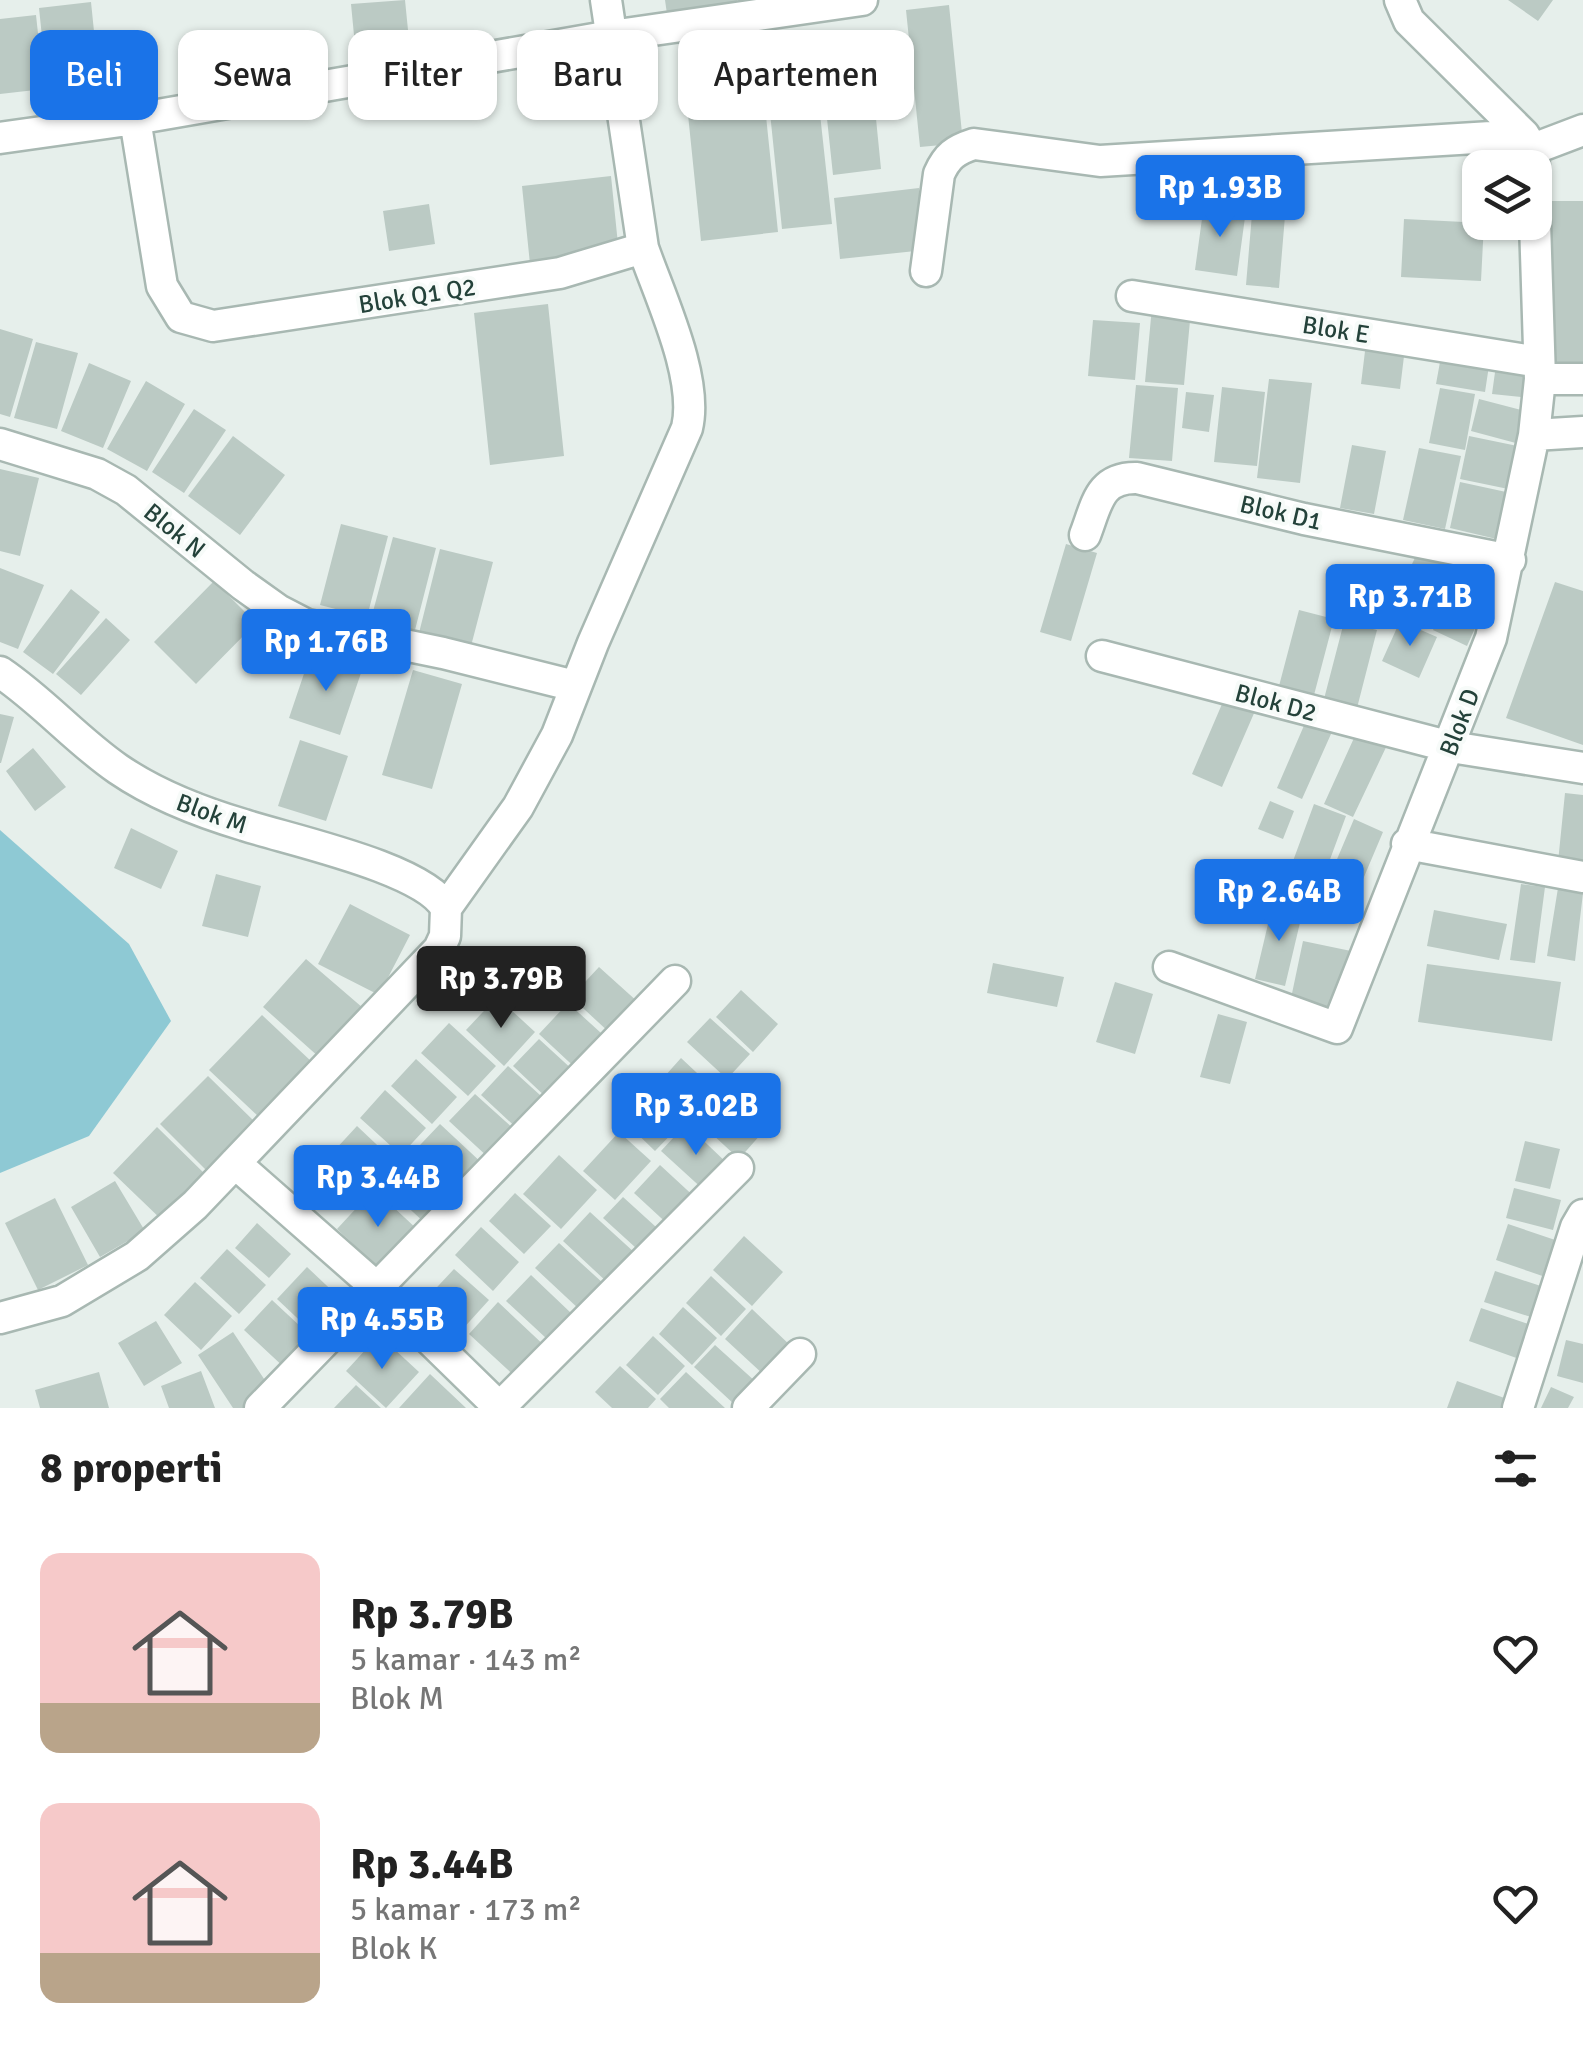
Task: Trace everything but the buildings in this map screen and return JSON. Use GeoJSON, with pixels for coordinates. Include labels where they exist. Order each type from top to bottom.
{"type":"FeatureCollection","features":[{"type":"Feature","properties":{"kind":"street"},"geometry":{"type":"LineString","coordinates":[[606,0],[610,30]]}},
{"type":"Feature","properties":{"kind":"street"},"geometry":{"type":"LineString","coordinates":[[653,30],[862,0]]}},
{"type":"Feature","properties":{"kind":"street"},"geometry":{"type":"LineString","coordinates":[[1400,0],[1409,21],[1529,150]]}},
{"type":"Feature","properties":{"kind":"street"},"geometry":{"type":"LineString","coordinates":[[158,115],[517,52]]}},
{"type":"Feature","properties":{"kind":"street"},"geometry":{"type":"LineString","coordinates":[[0,138],[129,120]]}},
{"type":"Feature","properties":{"kind":"street","name":"Blok Q1 Q2"},"geometry":{"type":"LineString","coordinates":[[136,120],[162,286],[181,317],[213,326],[560,273],[643,248]]}},
{"type":"Feature","properties":{"kind":"street"},"geometry":{"type":"LineString","coordinates":[[0,1318],[62,1301],[137,1256],[236,1163],[439,949],[445,936],[446,908],[518,806],[557,735],[687,428],[692,408],[688,384],[643,248],[624,120]]}},
{"type":"Feature","properties":{"kind":"street"},"geometry":{"type":"LineString","coordinates":[[1533,150],[1583,130]]}},
{"type":"Feature","properties":{"kind":"street"},"geometry":{"type":"LineString","coordinates":[[926,271],[939,174],[945,160],[956,150],[974,144],[1100,161],[1462,153]]}},
{"type":"Feature","properties":{"kind":"street","name":"Blok D"},"geometry":{"type":"LineString","coordinates":[[1169,966],[1337,1028],[1492,638],[1534,435],[1540,370],[1536,240]]}},
{"type":"Feature","properties":{"kind":"street","name":"Blok E"},"geometry":{"type":"LineString","coordinates":[[1132,296],[1583,380]]}},
{"type":"Feature","properties":{"kind":"street"},"geometry":{"type":"LineString","coordinates":[[1534,435],[1583,432]]}},
{"type":"Feature","properties":{"kind":"street","name":"Blok N"},"geometry":{"type":"LineString","coordinates":[[0,444],[97,474],[126,490],[244,585],[307,625],[443,652],[575,686]]}},
{"type":"Feature","properties":{"kind":"street","name":"Blok D1"},"geometry":{"type":"LineString","coordinates":[[1085,535],[1107,484],[1120,477],[1510,560]]}},
{"type":"Feature","properties":{"kind":"street","name":"Blok D2"},"geometry":{"type":"LineString","coordinates":[[1102,656],[1451,747],[1583,768]]}},
{"type":"Feature","properties":{"kind":"street","name":"Blok M"},"geometry":{"type":"LineString","coordinates":[[0,672],[35,696],[118,770],[156,792],[240,824],[372,864],[424,886],[446,908]]}},
{"type":"Feature","properties":{"kind":"street"},"geometry":{"type":"LineString","coordinates":[[1407,844],[1583,877]]}},
{"type":"Feature","properties":{"kind":"street"},"geometry":{"type":"LineString","coordinates":[[260,1408],[674,982]]}},
{"type":"Feature","properties":{"kind":"street"},"geometry":{"type":"LineString","coordinates":[[236,1163],[376,1288],[500,1408],[738,1168]]}},
{"type":"Feature","properties":{"kind":"street"},"geometry":{"type":"LineString","coordinates":[[1518,1408],[1583,1215]]}},
{"type":"Feature","properties":{"kind":"street"},"geometry":{"type":"LineString","coordinates":[[748,1408],[800,1354]]}},
{"type":"Feature","properties":{"kind":"water"},"geometry":{"type":"Polygon","coordinates":[[[0,830],[129,944],[171,1021],[89,1136],[0,1173],[0,830]]]}}]}
